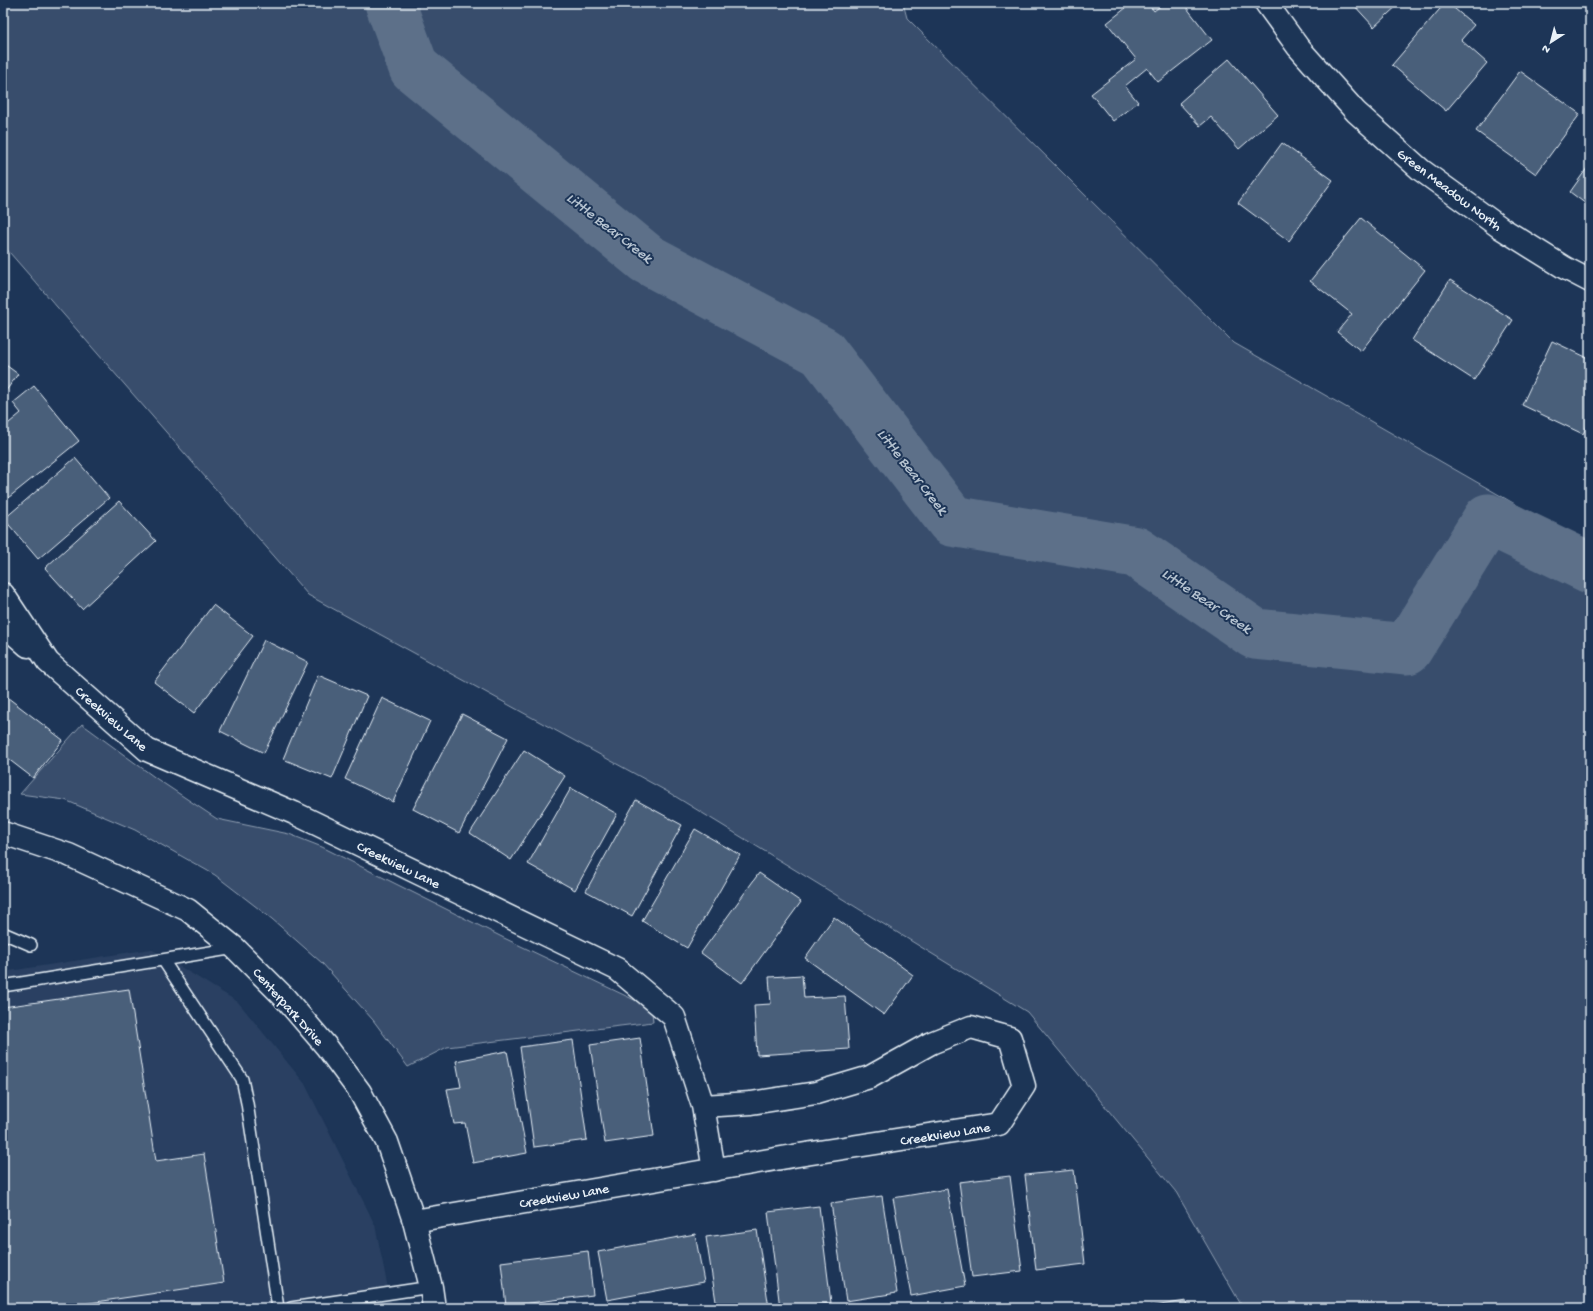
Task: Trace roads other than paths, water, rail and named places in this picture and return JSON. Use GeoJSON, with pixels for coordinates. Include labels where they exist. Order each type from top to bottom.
{"type":"FeatureCollection","features":[{"type":"Feature","properties":{"kind":"street","name":"Green Meadow North"},"geometry":{"type":"LineString","coordinates":[[1266,3],[1298,47],[1356,112],[1420,170],[1501,228],[1565,268],[1590,281]]}},
{"type":"Feature","properties":{"kind":"street","name":"Creekview Lane"},"geometry":{"type":"LineString","coordinates":[[3,594],[48,662]]}},
{"type":"Feature","properties":{"kind":"street","name":"Creekview Lane"},"geometry":{"type":"LineString","coordinates":[[3,624],[147,750],[294,813],[617,969],[674,1017],[703,1106],[714,1170]]}},
{"type":"Feature","properties":{"kind":"street","name":"Centerpark Drive"},"geometry":{"type":"LineString","coordinates":[[3,833],[69,855],[188,910],[235,948],[284,997],[326,1046],[360,1092],[387,1142],[414,1221],[432,1298]]}},
{"type":"Feature","properties":{"kind":"street","name":"Creekview Lane"},"geometry":{"type":"LineString","coordinates":[[414,1221],[799,1155],[999,1124],[1024,1086],[1010,1038],[970,1027],[931,1043],[870,1077],[824,1091],[751,1103],[703,1106]]}},
{"type":"Feature","properties":{"kind":"lane"},"geometry":{"type":"LineString","coordinates":[[3,933],[31,945]]}},
{"type":"Feature","properties":{"kind":"lane"},"geometry":{"type":"LineString","coordinates":[[3,986],[235,948]]}},
{"type":"Feature","properties":{"kind":"lane"},"geometry":{"type":"LineString","coordinates":[[163,960],[242,1080],[247,1103],[278,1308]]}},
{"type":"Feature","properties":{"kind":"lane"},"geometry":{"type":"LineString","coordinates":[[291,1308],[432,1298]]}},
{"type":"Feature","properties":{"kind":"waterway","name":"Little Bear Creek"},"geometry":{"type":"LineString","coordinates":[[390,3],[414,68],[647,259],[822,352],[952,521],[1136,552],[1255,634],[1407,649],[1488,519],[1590,568]]}}]}
